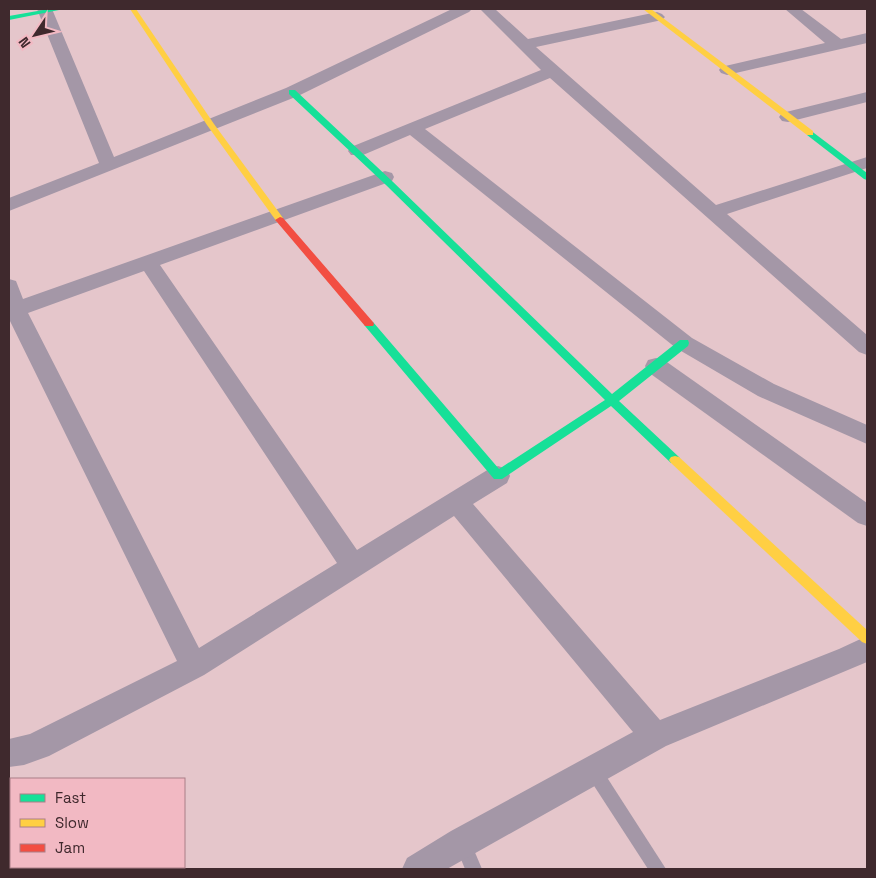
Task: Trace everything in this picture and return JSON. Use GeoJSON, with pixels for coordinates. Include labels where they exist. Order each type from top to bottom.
{"type":"FeatureCollection","features":[{"type":"Feature","properties":{"kind":"street"},"geometry":{"type":"LineString","coordinates":[[133,9],[211,125],[277,216],[498,476]]}},
{"type":"Feature","properties":{"kind":"street"},"geometry":{"type":"LineString","coordinates":[[9,205],[292,92],[464,9]]}},
{"type":"Feature","properties":{"kind":"street"},"geometry":{"type":"LineString","coordinates":[[487,9],[552,71],[867,347]]}},
{"type":"Feature","properties":{"kind":"street"},"geometry":{"type":"LineString","coordinates":[[792,9],[838,44]]}},
{"type":"Feature","properties":{"kind":"street"},"geometry":{"type":"LineString","coordinates":[[9,18],[50,10],[109,166]]}},
{"type":"Feature","properties":{"kind":"street"},"geometry":{"type":"LineString","coordinates":[[524,44],[652,13],[788,117],[860,164],[867,177]]}},
{"type":"Feature","properties":{"kind":"street"},"geometry":{"type":"LineString","coordinates":[[727,70],[867,38]]}},
{"type":"Feature","properties":{"kind":"street"},"geometry":{"type":"LineString","coordinates":[[357,151],[552,71]]}},
{"type":"Feature","properties":{"kind":"street"},"geometry":{"type":"LineString","coordinates":[[292,92],[385,177],[611,401],[867,638]]}},
{"type":"Feature","properties":{"kind":"street"},"geometry":{"type":"LineString","coordinates":[[788,117],[867,97]]}},
{"type":"Feature","properties":{"kind":"street"},"geometry":{"type":"LineString","coordinates":[[412,128],[684,342],[766,390],[867,435]]}},
{"type":"Feature","properties":{"kind":"street"},"geometry":{"type":"LineString","coordinates":[[713,212],[860,164]]}},
{"type":"Feature","properties":{"kind":"street"},"geometry":{"type":"LineString","coordinates":[[12,311],[385,177]]}},
{"type":"Feature","properties":{"kind":"street"},"geometry":{"type":"LineString","coordinates":[[148,262],[354,567]]}},
{"type":"Feature","properties":{"kind":"street"},"geometry":{"type":"LineString","coordinates":[[9,286],[12,311],[194,666]]}},
{"type":"Feature","properties":{"kind":"street"},"geometry":{"type":"LineString","coordinates":[[9,753],[24,751],[38,746],[194,666],[498,476],[611,401],[684,342]]}},
{"type":"Feature","properties":{"kind":"street"},"geometry":{"type":"LineString","coordinates":[[656,366],[867,516]]}},
{"type":"Feature","properties":{"kind":"street"},"geometry":{"type":"LineString","coordinates":[[457,503],[655,736]]}},
{"type":"Feature","properties":{"kind":"street"},"geometry":{"type":"LineString","coordinates":[[418,869],[462,842],[655,736],[849,658],[867,648]]}},
{"type":"Feature","properties":{"kind":"lane"},"geometry":{"type":"LineString","coordinates":[[593,770],[658,869]]}},
{"type":"Feature","properties":{"kind":"lane"},"geometry":{"type":"LineString","coordinates":[[462,842],[474,869]]}},
{"type":"Feature","properties":{"kind":"traffic: fast"},"geometry":{"type":"LineString","coordinates":[[9,18],[60,9]]}},
{"type":"Feature","properties":{"kind":"traffic: fast"},"geometry":{"type":"LineString","coordinates":[[292,92],[389,183],[675,460]]}},
{"type":"Feature","properties":{"kind":"traffic: fast"},"geometry":{"type":"LineString","coordinates":[[810,133],[867,177]]}},
{"type":"Feature","properties":{"kind":"traffic: fast"},"geometry":{"type":"LineString","coordinates":[[369,324],[498,476],[611,401],[684,343]]}},
{"type":"Feature","properties":{"kind":"traffic: slow"},"geometry":{"type":"LineString","coordinates":[[133,9],[211,125],[280,220]]}},
{"type":"Feature","properties":{"kind":"traffic: slow"},"geometry":{"type":"LineString","coordinates":[[647,9],[810,133]]}},
{"type":"Feature","properties":{"kind":"traffic: slow"},"geometry":{"type":"LineString","coordinates":[[675,460],[867,638]]}},
{"type":"Feature","properties":{"kind":"traffic: jam"},"geometry":{"type":"LineString","coordinates":[[280,220],[369,324]]}}]}
